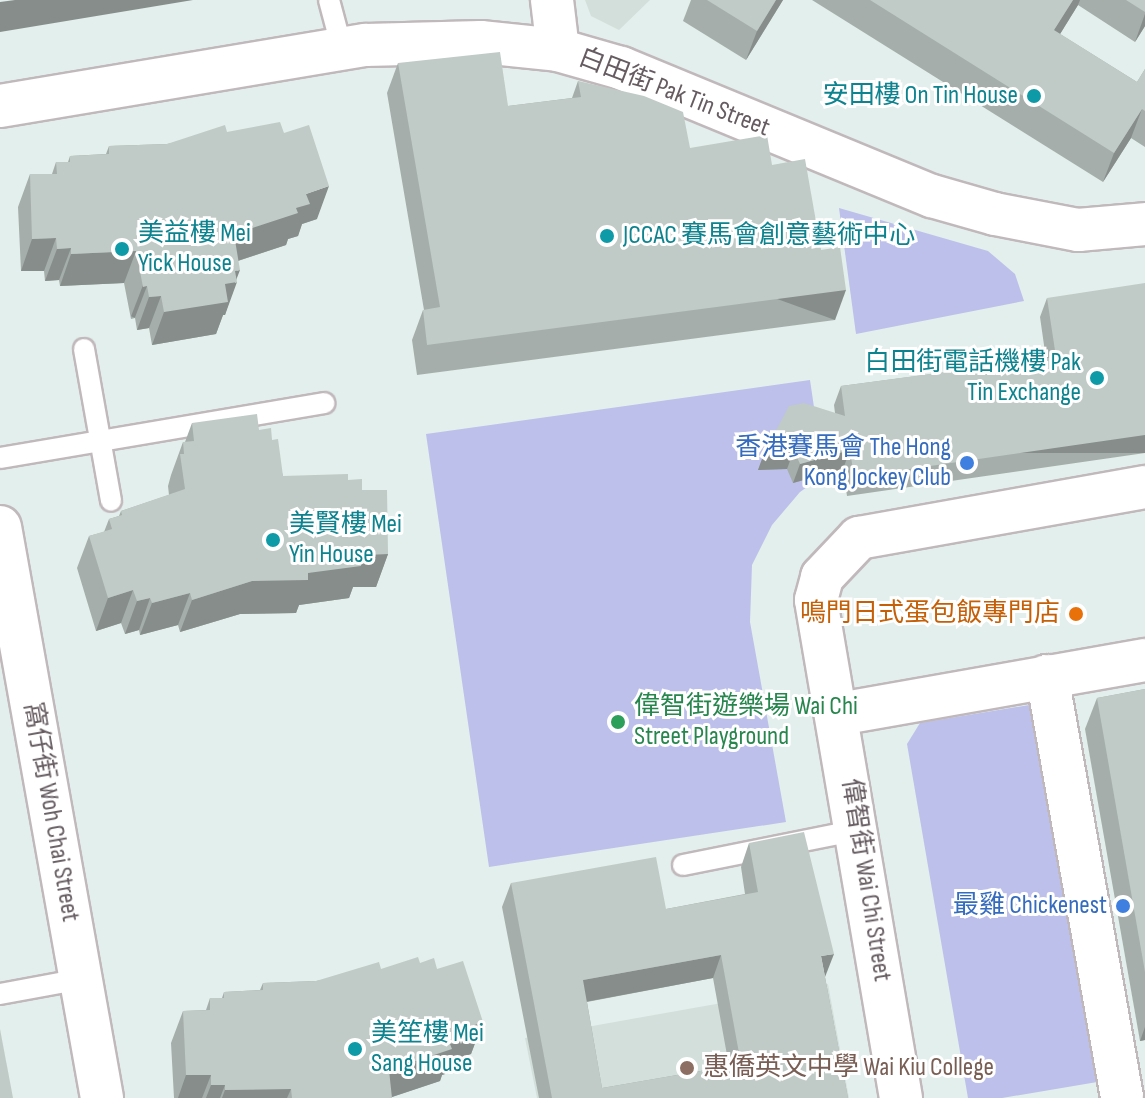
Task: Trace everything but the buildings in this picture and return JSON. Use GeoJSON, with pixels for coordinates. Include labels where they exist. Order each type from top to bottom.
{"type":"FeatureCollection","features":[{"type":"Feature","properties":{"kind":"street"},"geometry":{"type":"LineString","coordinates":[[552,0],[558,50]]}},
{"type":"Feature","properties":{"kind":"street","name":"白田街 Pak Tin Street"},"geometry":{"type":"LineString","coordinates":[[0,106],[342,49],[481,42],[558,50],[621,68],[932,196],[1078,230],[1145,224]]}},
{"type":"Feature","properties":{"kind":"street","name":"偉智街 Wai Chi Street"},"geometry":{"type":"LineString","coordinates":[[901,1098],[839,714],[816,600],[822,577],[859,538],[1145,487]]}},
{"type":"Feature","properties":{"kind":"street","name":"窩仔街 Woh Chai Street"},"geometry":{"type":"LineString","coordinates":[[0,527],[102,1098]]}},
{"type":"Feature","properties":{"kind":"street"},"geometry":{"type":"LineString","coordinates":[[839,714],[1145,660]]}},
{"type":"Feature","properties":{"kind":"street"},"geometry":{"type":"LineString","coordinates":[[1047,676],[1122,1098]]}},
{"type":"Feature","properties":{"kind":"lane"},"geometry":{"type":"LineString","coordinates":[[329,0],[342,49]]}},
{"type":"Feature","properties":{"kind":"lane"},"geometry":{"type":"LineString","coordinates":[[84,349],[111,501]]}},
{"type":"Feature","properties":{"kind":"lane"},"geometry":{"type":"LineString","coordinates":[[0,458],[324,403]]}},
{"type":"Feature","properties":{"kind":"lane"},"geometry":{"type":"LineString","coordinates":[[683,865],[858,830]]}},
{"type":"Feature","properties":{"kind":"lane"},"geometry":{"type":"LineString","coordinates":[[0,994],[81,979]]}},
{"type":"Feature","properties":{"kind":"shaded area"},"geometry":{"type":"Polygon","coordinates":[[[585,0],[650,0],[619,30],[591,16],[585,0]]]}},
{"type":"Feature","properties":{"kind":"shaded area"},"geometry":{"type":"Polygon","coordinates":[[[839,208],[988,251],[1015,274],[1024,301],[856,334],[839,208]]]}},
{"type":"Feature","properties":{"kind":"shaded area","name":"偉智街遊樂場 Wai Chi Street Playground"},"geometry":{"type":"Polygon","coordinates":[[[810,380],[824,475],[800,492],[772,525],[752,565],[750,622],[786,822],[489,867],[426,434],[810,380]]]}},
{"type":"Feature","properties":{"kind":"shaded area"},"geometry":{"type":"Polygon","coordinates":[[[1041,703],[1109,1080],[1002,1098],[968,1098],[907,744],[920,723],[1041,703]]]}},
{"type":"Feature","properties":{"kind":"shaded area","name":"惠僑英文中學 Wai Kiu College"},"geometry":{"type":"Polygon","coordinates":[[[828,984],[849,1098],[537,1098],[525,1038],[828,984]]]}},
{"type":"Feature","properties":{"kind":"place","name":"安田樓 On Tin House"},"geometry":{"type":"Point","coordinates":[1034,96]}},
{"type":"Feature","properties":{"kind":"place","name":"JCCAC 賽馬會創意藝術中心"},"geometry":{"type":"Point","coordinates":[607,236]}},
{"type":"Feature","properties":{"kind":"place","name":"美益樓 Mei Yick House"},"geometry":{"type":"Point","coordinates":[122,249]}},
{"type":"Feature","properties":{"kind":"place","name":"白田街電話機樓 Pak Tin Exchange"},"geometry":{"type":"Point","coordinates":[1097,378]}},
{"type":"Feature","properties":{"kind":"place","name":"香港賽馬會 The Hong Kong Jockey Club"},"geometry":{"type":"Point","coordinates":[967,463]}},
{"type":"Feature","properties":{"kind":"place","name":"美賢樓 Mei Yin House"},"geometry":{"type":"Point","coordinates":[273,540]}},
{"type":"Feature","properties":{"kind":"place","name":"鳴門日式蛋包飯專門店"},"geometry":{"type":"Point","coordinates":[1076,614]}},
{"type":"Feature","properties":{"kind":"place","name":"偉智街遊樂場 Wai Chi Street Playground"},"geometry":{"type":"Point","coordinates":[618,722]}},
{"type":"Feature","properties":{"kind":"place","name":"最雞 Chickenest"},"geometry":{"type":"Point","coordinates":[1123,906]}},
{"type":"Feature","properties":{"kind":"place","name":"美笙樓 Mei Sang House"},"geometry":{"type":"Point","coordinates":[355,1049]}},
{"type":"Feature","properties":{"kind":"place","name":"惠僑英文中學 Wai Kiu College"},"geometry":{"type":"Point","coordinates":[687,1068]}}]}
